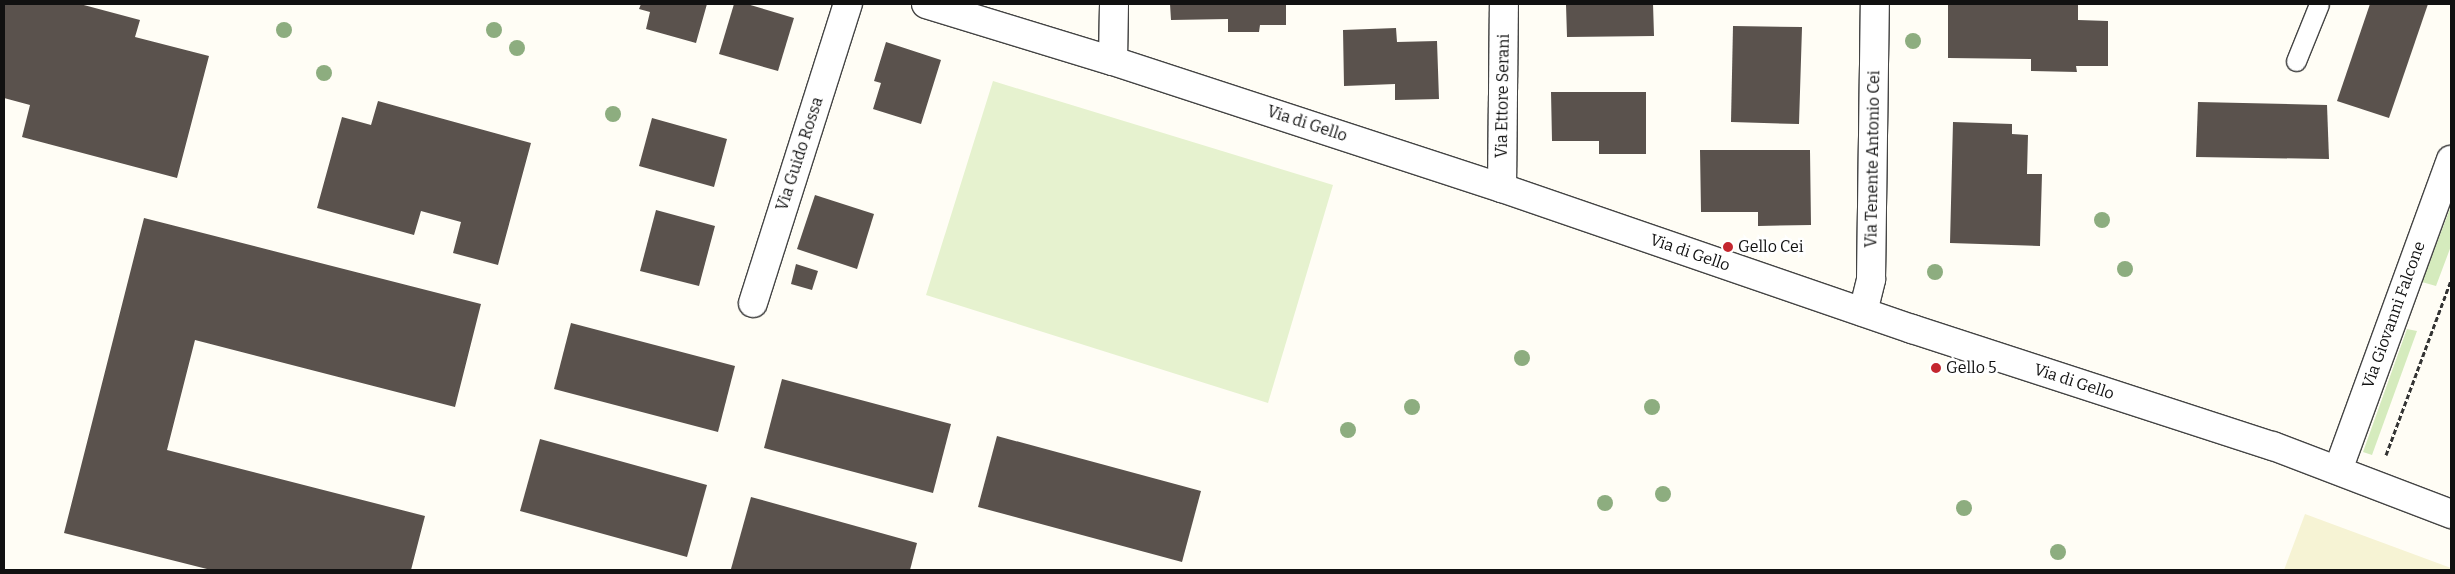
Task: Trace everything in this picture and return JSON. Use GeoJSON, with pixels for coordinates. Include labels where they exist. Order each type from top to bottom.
{"type":"FeatureCollection","features":[{"type":"Feature","properties":{"kind":"street","name":"Via Guido Rossa"},"geometry":{"type":"LineString","coordinates":[[753,303],[848,4]]}},
{"type":"Feature","properties":{"kind":"street","name":"Via di Gello"},"geometry":{"type":"LineString","coordinates":[[926,4],[1113,61],[1502,188],[1863,312],[2338,470],[2451,514]]}},
{"type":"Feature","properties":{"kind":"street"},"geometry":{"type":"LineString","coordinates":[[1113,61],[1114,4]]}},
{"type":"Feature","properties":{"kind":"street","name":"Via Ettore Serani"},"geometry":{"type":"LineString","coordinates":[[1502,188],[1504,4]]}},
{"type":"Feature","properties":{"kind":"street","name":"Via Tenente Antonio Cei"},"geometry":{"type":"LineString","coordinates":[[1863,312],[1871,279],[1875,4]]}},
{"type":"Feature","properties":{"kind":"street","name":"Via Giovanni Falcone"},"geometry":{"type":"LineString","coordinates":[[2338,470],[2451,160]]}},
{"type":"Feature","properties":{"kind":"lane"},"geometry":{"type":"LineString","coordinates":[[2296,61],[2319,4]]}},
{"type":"Feature","properties":{"kind":"path"},"geometry":{"type":"LineString","coordinates":[[2383,463],[2451,280]]}},
{"type":"Feature","properties":{"kind":"shaded area"},"geometry":{"type":"Polygon","coordinates":[[[2305,514],[2451,568],[2451,570],[2284,570],[2305,514]]]}},
{"type":"Feature","properties":{"kind":"green space"},"geometry":{"type":"Polygon","coordinates":[[[993,81],[1333,185],[1268,403],[926,295],[993,81]]]}},
{"type":"Feature","properties":{"kind":"green space"},"geometry":{"type":"Polygon","coordinates":[[[2451,206],[2451,246],[2436,286],[2422,282],[2451,206]]]}},
{"type":"Feature","properties":{"kind":"green space"},"geometry":{"type":"Polygon","coordinates":[[[2407,329],[2417,331],[2372,455],[2363,452],[2407,329]]]}},
{"type":"Feature","properties":{"kind":"building"},"geometry":{"type":"Polygon","coordinates":[[[4,4],[80,4],[140,20],[135,37],[209,56],[177,178],[22,137],[30,105],[4,98],[4,4]]]}},
{"type":"Feature","properties":{"kind":"building"},"geometry":{"type":"Polygon","coordinates":[[[641,4],[707,4],[696,43],[646,29],[650,12],[639,9],[641,4]]]}},
{"type":"Feature","properties":{"kind":"building"},"geometry":{"type":"Polygon","coordinates":[[[734,4],[747,4],[794,18],[778,71],[719,54],[734,4]]]}},
{"type":"Feature","properties":{"kind":"building"},"geometry":{"type":"Polygon","coordinates":[[[1170,4],[1286,4],[1286,25],[1260,25],[1259,32],[1228,32],[1228,19],[1171,20],[1170,4]]]}},
{"type":"Feature","properties":{"kind":"building"},"geometry":{"type":"Polygon","coordinates":[[[1566,4],[1653,4],[1654,36],[1567,37],[1566,4]]]}},
{"type":"Feature","properties":{"kind":"building"},"geometry":{"type":"Polygon","coordinates":[[[1948,4],[2078,4],[2078,20],[2108,21],[2108,66],[2076,66],[2077,72],[2031,71],[2031,59],[1948,58],[1948,4]]]}},
{"type":"Feature","properties":{"kind":"building"},"geometry":{"type":"Polygon","coordinates":[[[2370,4],[2428,4],[2389,118],[2337,101],[2370,4]]]}},
{"type":"Feature","properties":{"kind":"building"},"geometry":{"type":"Polygon","coordinates":[[[1733,26],[1802,27],[1799,124],[1731,122],[1733,26]]]}},
{"type":"Feature","properties":{"kind":"building"},"geometry":{"type":"Polygon","coordinates":[[[1396,28],[1397,42],[1437,41],[1439,99],[1395,100],[1395,84],[1344,86],[1343,30],[1396,28]]]}},
{"type":"Feature","properties":{"kind":"building"},"geometry":{"type":"Polygon","coordinates":[[[886,42],[941,60],[921,124],[873,109],[881,83],[874,81],[886,42]]]}},
{"type":"Feature","properties":{"kind":"building"},"geometry":{"type":"Polygon","coordinates":[[[1551,92],[1646,92],[1646,154],[1599,154],[1599,141],[1552,141],[1551,92]]]}},
{"type":"Feature","properties":{"kind":"building"},"geometry":{"type":"Polygon","coordinates":[[[378,101],[531,143],[498,265],[453,253],[461,222],[421,211],[414,235],[317,208],[342,117],[371,125],[378,101]]]}},
{"type":"Feature","properties":{"kind":"building"},"geometry":{"type":"Polygon","coordinates":[[[2198,102],[2327,105],[2329,159],[2196,157],[2198,102]]]}},
{"type":"Feature","properties":{"kind":"building"},"geometry":{"type":"Polygon","coordinates":[[[652,118],[727,139],[714,187],[639,166],[652,118]]]}},
{"type":"Feature","properties":{"kind":"building"},"geometry":{"type":"Polygon","coordinates":[[[1953,122],[2012,124],[2012,134],[2028,135],[2027,174],[2042,174],[2040,246],[1950,243],[1953,122]]]}},
{"type":"Feature","properties":{"kind":"building"},"geometry":{"type":"Polygon","coordinates":[[[1700,150],[1810,150],[1811,225],[1758,226],[1758,212],[1701,212],[1700,150]]]}},
{"type":"Feature","properties":{"kind":"building"},"geometry":{"type":"Polygon","coordinates":[[[815,195],[874,214],[857,269],[797,249],[815,195]]]}},
{"type":"Feature","properties":{"kind":"building"},"geometry":{"type":"Polygon","coordinates":[[[656,210],[715,226],[699,286],[640,271],[656,210]]]}},
{"type":"Feature","properties":{"kind":"building"},"geometry":{"type":"Polygon","coordinates":[[[144,218],[481,304],[455,407],[195,340],[167,450],[425,516],[411,570],[211,570],[64,533],[144,218]]]}},
{"type":"Feature","properties":{"kind":"building"},"geometry":{"type":"Polygon","coordinates":[[[796,264],[818,271],[812,290],[791,284],[796,264]]]}},
{"type":"Feature","properties":{"kind":"building"},"geometry":{"type":"Polygon","coordinates":[[[571,323],[735,366],[718,432],[554,389],[571,323]]]}},
{"type":"Feature","properties":{"kind":"building"},"geometry":{"type":"Polygon","coordinates":[[[782,379],[951,424],[933,493],[764,448],[782,379]]]}},
{"type":"Feature","properties":{"kind":"building"},"geometry":{"type":"Polygon","coordinates":[[[997,436],[1201,491],[1182,562],[978,507],[997,436]]]}},
{"type":"Feature","properties":{"kind":"building"},"geometry":{"type":"Polygon","coordinates":[[[540,439],[707,485],[687,557],[520,511],[540,439]]]}},
{"type":"Feature","properties":{"kind":"building"},"geometry":{"type":"Polygon","coordinates":[[[751,497],[917,543],[910,570],[731,569],[751,497]]]}},
{"type":"Feature","properties":{"kind":"place","name":"Gello Cei"},"geometry":{"type":"Point","coordinates":[1728,247]}},
{"type":"Feature","properties":{"kind":"place","name":"Gello 5"},"geometry":{"type":"Point","coordinates":[1936,368]}}]}
